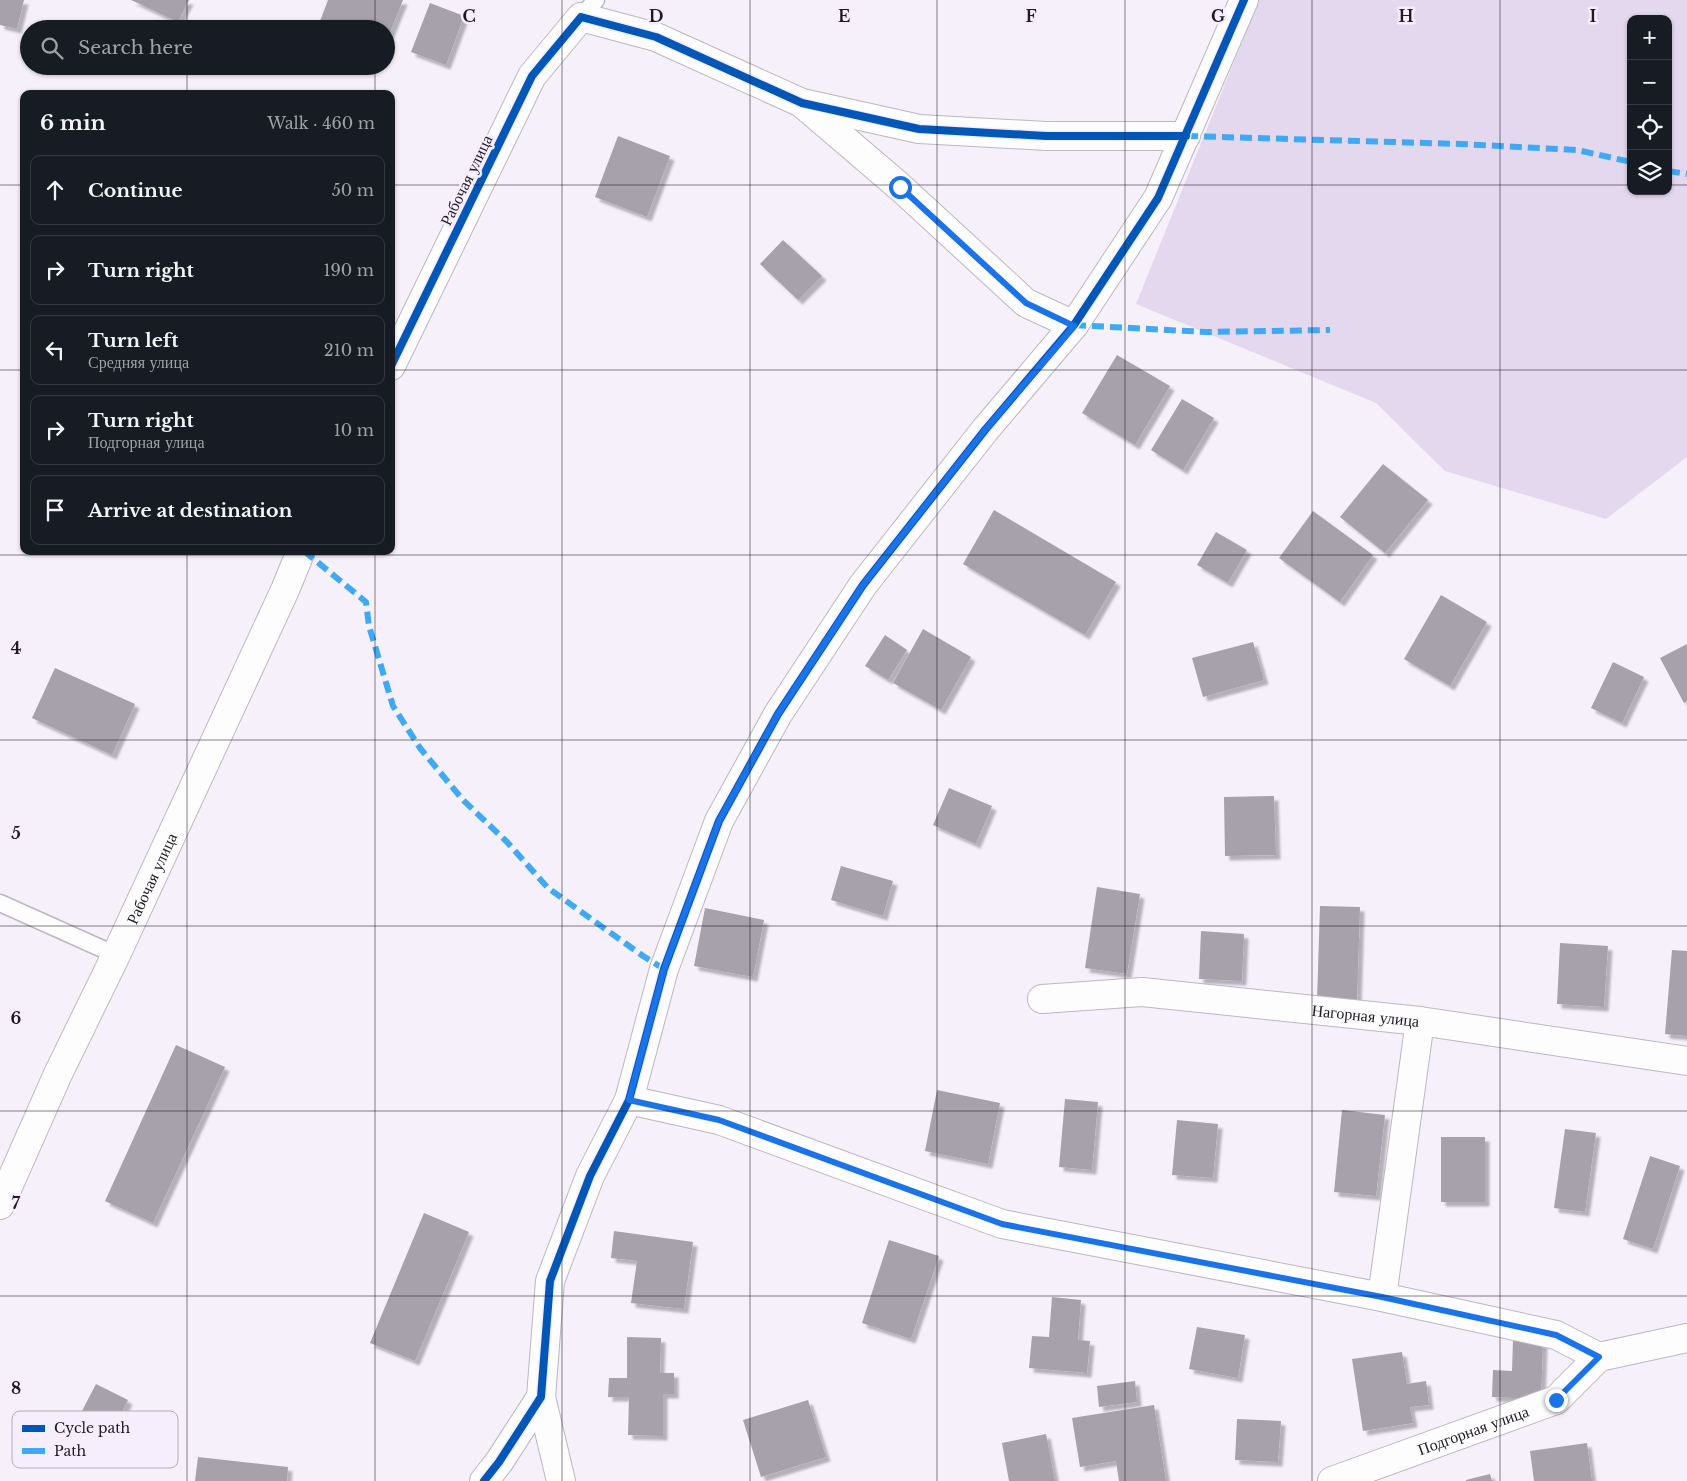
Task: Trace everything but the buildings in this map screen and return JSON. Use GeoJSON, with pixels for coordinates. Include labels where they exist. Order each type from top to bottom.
{"type":"FeatureCollection","features":[{"type":"Feature","properties":{"kind":"street"},"geometry":{"type":"LineString","coordinates":[[561,1481],[541,1397],[550,1281],[590,1176],[629,1100],[664,969],[719,821],[778,714],[863,585],[985,430],[1074,326],[1158,198],[1244,0]]}},
{"type":"Feature","properties":{"kind":"street"},"geometry":{"type":"LineString","coordinates":[[588,9],[656,37],[802,103],[918,129],[1046,136],[1186,136]]}},
{"type":"Feature","properties":{"kind":"street","name":"Рабочая улица"},"geometry":{"type":"LineString","coordinates":[[395,358],[532,76],[588,9]]}},
{"type":"Feature","properties":{"kind":"street"},"geometry":{"type":"LineString","coordinates":[[802,103],[900,187],[1026,303],[1074,326]]}},
{"type":"Feature","properties":{"kind":"street","name":"Рабочая улица"},"geometry":{"type":"LineString","coordinates":[[0,1205],[58,1074],[116,954],[300,555]]}},
{"type":"Feature","properties":{"kind":"street","name":"Нагорная улица"},"geometry":{"type":"LineString","coordinates":[[1042,999],[1142,992],[1420,1021],[1687,1061]]}},
{"type":"Feature","properties":{"kind":"street"},"geometry":{"type":"LineString","coordinates":[[1382,1297],[1420,1021]]}},
{"type":"Feature","properties":{"kind":"street"},"geometry":{"type":"LineString","coordinates":[[629,1100],[719,1120],[1002,1224],[1382,1297],[1556,1335],[1599,1357],[1687,1338]]}},
{"type":"Feature","properties":{"kind":"street","name":"Подгорная улица"},"geometry":{"type":"LineString","coordinates":[[1332,1481],[1556,1400],[1599,1357]]}},
{"type":"Feature","properties":{"kind":"street"},"geometry":{"type":"LineString","coordinates":[[484,1481],[499,1462],[541,1397]]}},
{"type":"Feature","properties":{"kind":"lane"},"geometry":{"type":"LineString","coordinates":[[0,903],[116,954]]}},
{"type":"Feature","properties":{"kind":"shaded area"},"geometry":{"type":"Polygon","coordinates":[[[1259,0],[1687,0],[1687,457],[1606,519],[1445,471],[1376,403],[1136,304],[1259,0]]]}},
{"type":"Feature","properties":{"kind":"marked path"},"geometry":{"type":"LineString","coordinates":[[1186,136],[1461,144],[1577,150],[1627,161]]}},
{"type":"Feature","properties":{"kind":"marked path"},"geometry":{"type":"LineString","coordinates":[[1672,172],[1687,174]]}},
{"type":"Feature","properties":{"kind":"marked path"},"geometry":{"type":"LineString","coordinates":[[1074,325],[1206,332],[1330,330]]}},
{"type":"Feature","properties":{"kind":"marked path"},"geometry":{"type":"LineString","coordinates":[[309,555],[366,602],[369,626],[393,706],[420,748],[463,800],[507,842],[548,888],[664,969]]}},
{"type":"Feature","properties":{"kind":"cycle path"},"geometry":{"type":"LineString","coordinates":[[484,1481],[499,1462],[541,1397],[550,1281],[590,1176],[629,1100],[664,969],[719,821],[778,714],[863,585],[985,430],[1074,325],[1158,198],[1244,0]]}},
{"type":"Feature","properties":{"kind":"cycle path"},"geometry":{"type":"LineString","coordinates":[[395,358],[532,76],[581,17],[656,37],[802,103],[919,129],[1046,136],[1186,136]]}},
{"type":"Feature","properties":{"kind":"route"},"geometry":{"type":"LineString","coordinates":[[900,187],[1026,303],[1074,326],[985,430],[863,585],[778,714],[719,821],[664,969],[629,1100],[719,1120],[1002,1224],[1382,1297],[1556,1335],[1599,1357],[1556,1400]]}}]}
